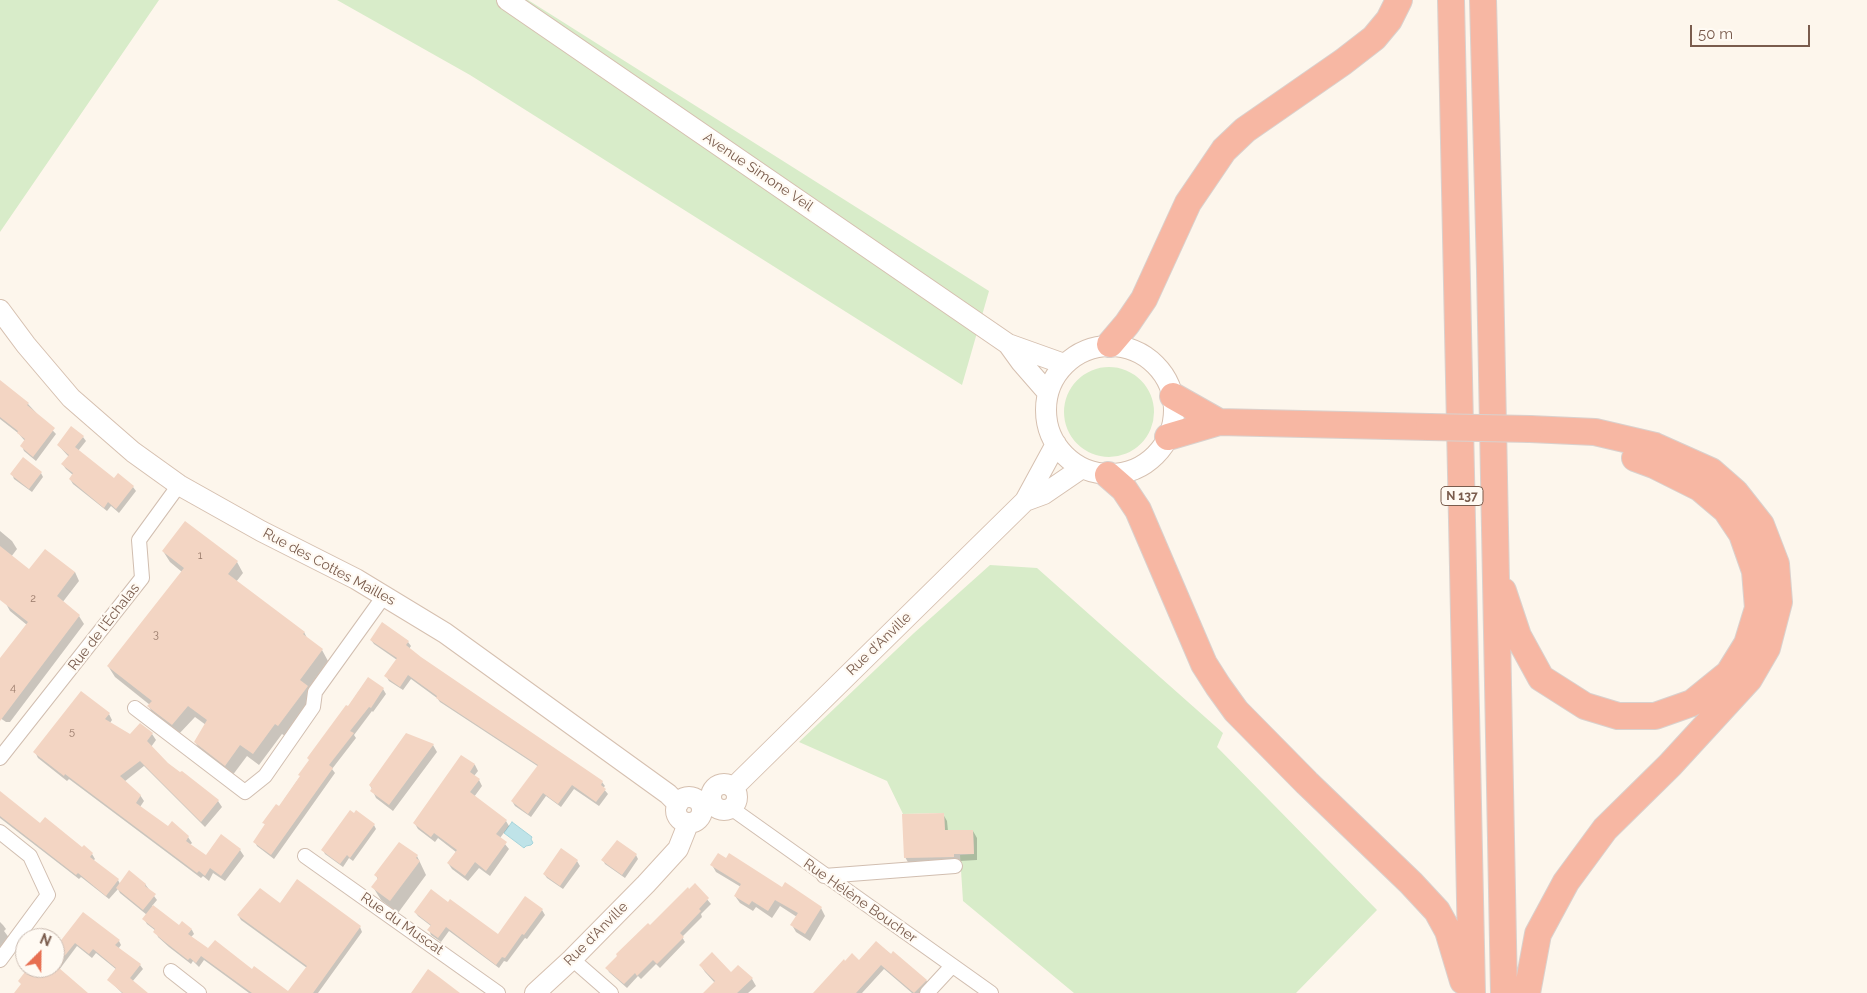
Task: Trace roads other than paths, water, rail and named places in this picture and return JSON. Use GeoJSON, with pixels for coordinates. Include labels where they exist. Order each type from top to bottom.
{"type":"FeatureCollection","features":[{"type":"Feature","properties":{"kind":"highway"},"geometry":{"type":"LineString","coordinates":[[1110,344],[1127,324],[1144,299],[1188,203],[1224,150],[1245,130],[1343,62],[1374,38],[1389,20],[1399,0]]}},
{"type":"Feature","properties":{"kind":"highway","name":"N 137"},"geometry":{"type":"LineString","coordinates":[[1451,0],[1472,993]]}},
{"type":"Feature","properties":{"kind":"highway","name":"N 137"},"geometry":{"type":"LineString","coordinates":[[1483,0],[1504,993]]}},
{"type":"Feature","properties":{"kind":"highway"},"geometry":{"type":"LineString","coordinates":[[1173,396],[1219,422]]}},
{"type":"Feature","properties":{"kind":"highway"},"geometry":{"type":"LineString","coordinates":[[1168,437],[1219,422],[1595,432],[1655,446],[1711,471],[1735,492],[1761,525],[1776,564],[1779,602],[1768,648],[1749,679],[1670,765],[1605,829],[1566,882],[1538,934],[1527,993]]}},
{"type":"Feature","properties":{"kind":"highway"},"geometry":{"type":"LineString","coordinates":[[1495,569],[1518,636],[1541,678],[1585,706],[1618,716],[1655,716],[1692,703],[1729,673],[1746,644],[1758,608],[1755,571],[1742,534],[1726,510],[1700,488],[1654,465],[1542,430]]}},
{"type":"Feature","properties":{"kind":"highway"},"geometry":{"type":"LineString","coordinates":[[1108,475],[1124,490],[1138,510],[1204,664],[1218,686],[1236,711],[1307,783],[1411,882],[1437,911],[1448,932],[1466,993]]}},
{"type":"Feature","properties":{"kind":"street","name":"Avenue Simone Veil"},"geometry":{"type":"LineString","coordinates":[[507,0],[1008,344],[1064,364]]}},
{"type":"Feature","properties":{"kind":"street","name":"Rue des Cottes Mailles"},"geometry":{"type":"LineString","coordinates":[[0,310],[26,345],[71,398],[133,452],[180,485],[261,531],[384,596],[445,633],[668,794],[707,804]]}},
{"type":"Feature","properties":{"kind":"street","name":"Avenue Simone Veil"},"geometry":{"type":"LineString","coordinates":[[1008,344],[1048,393]]}},
{"type":"Feature","properties":{"kind":"street"},"geometry":{"type":"LineString","coordinates":[[1110,344],[1133,350],[1153,362],[1164,375],[1173,396],[1174,417],[1168,437],[1159,452],[1146,464],[1129,471],[1108,475],[1082,468],[1068,458],[1056,444],[1048,428],[1046,409],[1048,393],[1055,376],[1064,364],[1083,352],[1110,344]]}},
{"type":"Feature","properties":{"kind":"street","name":"Rue d'Anville"},"geometry":{"type":"LineString","coordinates":[[535,993],[572,959],[678,849],[686,829],[707,804],[1025,501],[1056,444]]}},
{"type":"Feature","properties":{"kind":"street","name":"Rue d'Anville"},"geometry":{"type":"LineString","coordinates":[[1025,501],[1044,494],[1082,468]]}},
{"type":"Feature","properties":{"kind":"street","name":"Rue de l'Échalas"},"geometry":{"type":"LineString","coordinates":[[0,758],[142,578],[139,540],[180,485]]}},
{"type":"Feature","properties":{"kind":"street"},"geometry":{"type":"LineString","coordinates":[[135,708],[245,792],[265,776],[314,707],[316,692],[384,596]]}},
{"type":"Feature","properties":{"kind":"street","name":"Rue Hélène Boucher"},"geometry":{"type":"LineString","coordinates":[[707,804],[824,876],[991,993]]}},
{"type":"Feature","properties":{"kind":"street"},"geometry":{"type":"LineString","coordinates":[[0,832],[30,856],[48,895],[0,960]]}},
{"type":"Feature","properties":{"kind":"street","name":"Rue du Muscat"},"geometry":{"type":"LineString","coordinates":[[306,856],[498,993]]}},
{"type":"Feature","properties":{"kind":"street"},"geometry":{"type":"LineString","coordinates":[[824,876],[955,866]]}},
{"type":"Feature","properties":{"kind":"street"},"geometry":{"type":"LineString","coordinates":[[572,959],[611,993]]}},
{"type":"Feature","properties":{"kind":"street"},"geometry":{"type":"LineString","coordinates":[[928,993],[952,966]]}},
{"type":"Feature","properties":{"kind":"street"},"geometry":{"type":"LineString","coordinates":[[171,971],[199,993]]}},
{"type":"Feature","properties":{"kind":"water"},"geometry":{"type":"Polygon","coordinates":[[[512,822],[532,837],[533,843],[531,845],[524,848],[504,833],[512,822]]]}}]}
